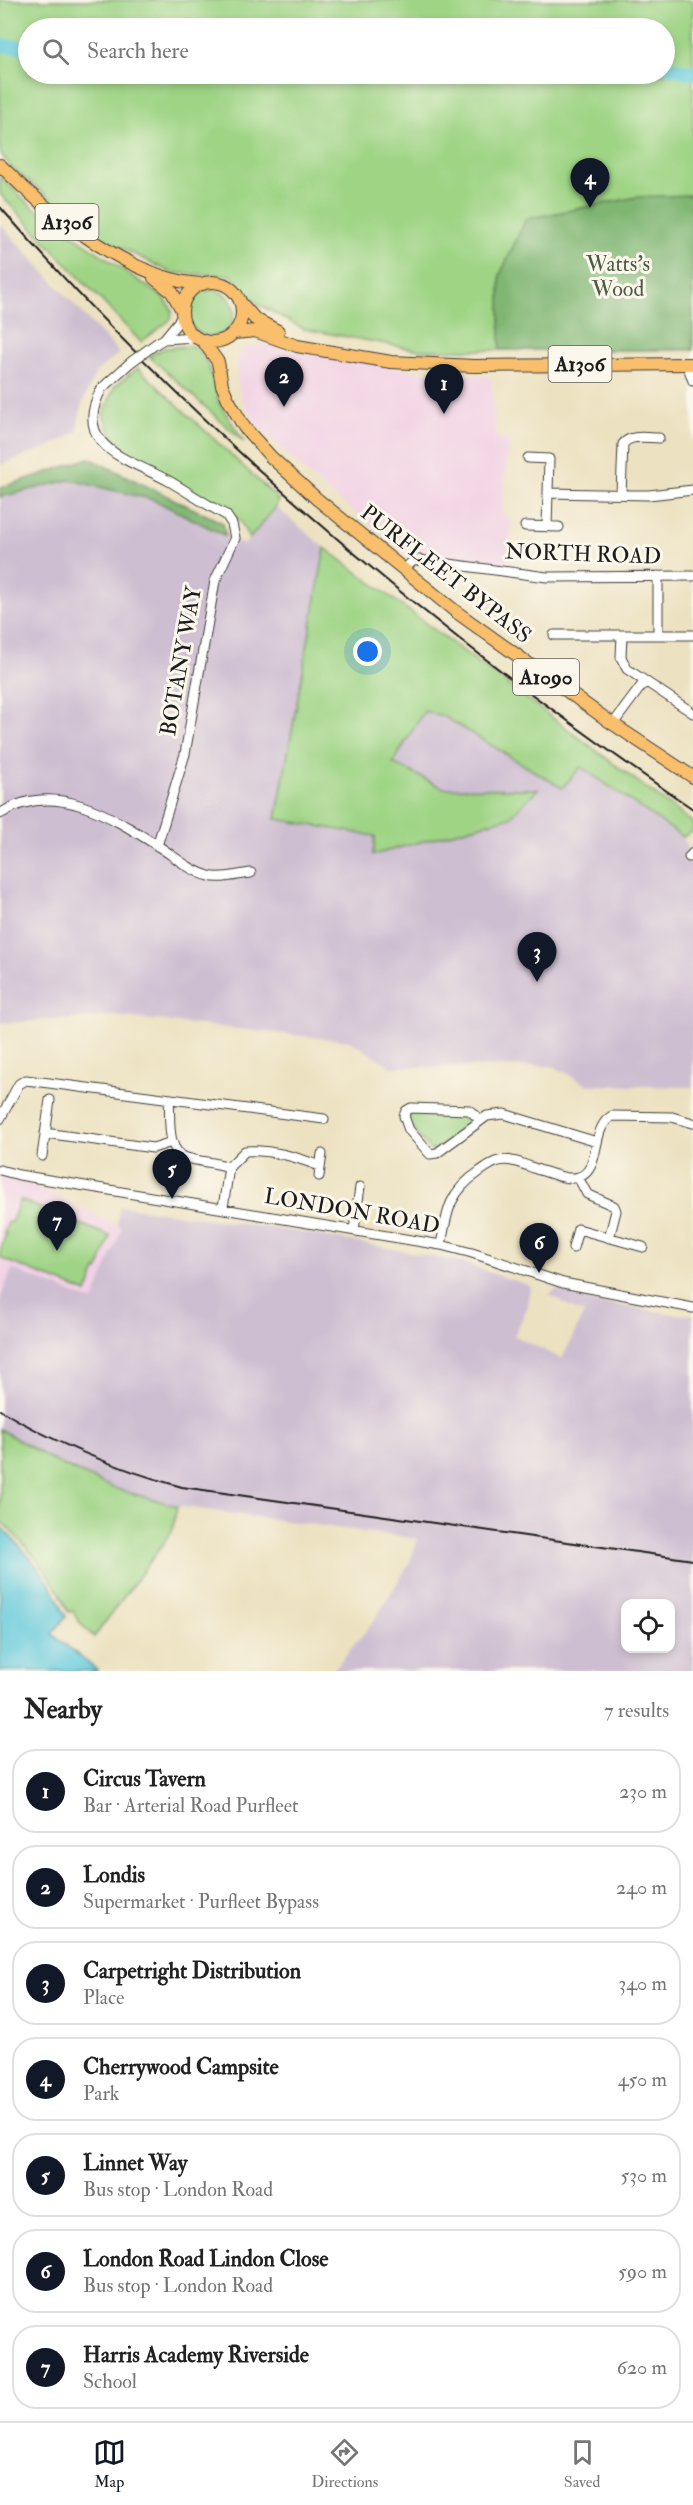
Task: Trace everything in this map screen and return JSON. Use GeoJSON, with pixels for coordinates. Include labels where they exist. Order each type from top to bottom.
{"type":"FeatureCollection","features":[{"type":"Feature","properties":{"kind":"main road","name":"A1306"},"geometry":{"type":"LineString","coordinates":[[0,165],[17,183],[65,221],[103,246],[141,268],[170,280],[203,284]]}},
{"type":"Feature","properties":{"kind":"main road","name":"A1306"},"geometry":{"type":"LineString","coordinates":[[141,268],[172,292],[182,314]]}},
{"type":"Feature","properties":{"kind":"main road"},"geometry":{"type":"LineString","coordinates":[[218,362],[241,317],[240,301],[235,293],[221,284],[203,284],[191,291],[186,297],[182,314],[185,325],[199,339],[212,342],[231,335]]}},
{"type":"Feature","properties":{"kind":"main road","name":"A1306"},"geometry":{"type":"LineString","coordinates":[[240,301],[248,312],[267,326],[324,350]]}},
{"type":"Feature","properties":{"kind":"main road","name":"A1306"},"geometry":{"type":"LineString","coordinates":[[231,335],[255,331],[297,346],[391,363],[690,364]]}},
{"type":"Feature","properties":{"kind":"main road","name":"PURFLEET BYPASS"},"geometry":{"type":"LineString","coordinates":[[199,339],[218,362],[222,385],[244,427],[317,499],[455,611],[693,777]]}},
{"type":"Feature","properties":{"kind":"street","name":"BOTANY WAY"},"geometry":{"type":"LineString","coordinates":[[157,846],[185,754],[215,581],[235,538],[232,524],[226,515],[168,481],[115,456],[100,439],[94,419],[102,388],[131,362],[160,341],[182,314]]}},
{"type":"Feature","properties":{"kind":"street"},"geometry":{"type":"LineString","coordinates":[[160,341],[199,339]]}},
{"type":"Feature","properties":{"kind":"street"},"geometry":{"type":"LineString","coordinates":[[690,364],[693,381]]}},
{"type":"Feature","properties":{"kind":"street"},"geometry":{"type":"LineString","coordinates":[[621,494],[623,444],[634,437],[660,438]]}},
{"type":"Feature","properties":{"kind":"street"},"geometry":{"type":"LineString","coordinates":[[528,458],[549,459],[547,526]]}},
{"type":"Feature","properties":{"kind":"street"},"geometry":{"type":"LineString","coordinates":[[548,493],[678,493],[693,490]]}},
{"type":"Feature","properties":{"kind":"street"},"geometry":{"type":"LineString","coordinates":[[525,526],[559,527]]}},
{"type":"Feature","properties":{"kind":"street","name":"NORTH ROAD"},"geometry":{"type":"LineString","coordinates":[[404,569],[413,561],[418,560],[547,577],[693,576]]}},
{"type":"Feature","properties":{"kind":"street"},"geometry":{"type":"LineString","coordinates":[[658,576],[658,635]]}},
{"type":"Feature","properties":{"kind":"street"},"geometry":{"type":"LineString","coordinates":[[554,635],[693,635]]}},
{"type":"Feature","properties":{"kind":"street"},"geometry":{"type":"LineString","coordinates":[[622,635],[621,657],[627,669],[693,713]]}},
{"type":"Feature","properties":{"kind":"street"},"geometry":{"type":"LineString","coordinates":[[614,724],[645,681]]}},
{"type":"Feature","properties":{"kind":"street"},"geometry":{"type":"LineString","coordinates":[[0,814],[11,807],[34,800],[56,799],[99,812],[194,870],[212,877],[251,873]]}},
{"type":"Feature","properties":{"kind":"street"},"geometry":{"type":"LineString","coordinates":[[0,1119],[19,1084],[26,1080],[324,1119]]}},
{"type":"Feature","properties":{"kind":"street"},"geometry":{"type":"LineString","coordinates":[[170,1099],[172,1142],[176,1151],[185,1158],[215,1162],[229,1167]]}},
{"type":"Feature","properties":{"kind":"street"},"geometry":{"type":"LineString","coordinates":[[42,1156],[50,1100]]}},
{"type":"Feature","properties":{"kind":"street"},"geometry":{"type":"LineString","coordinates":[[481,1120],[469,1110],[411,1108],[404,1116],[410,1130],[430,1154],[442,1150],[491,1114],[504,1114],[597,1142]]}},
{"type":"Feature","properties":{"kind":"street"},"geometry":{"type":"LineString","coordinates":[[441,1245],[449,1203],[470,1178],[492,1164],[507,1160],[556,1175],[578,1178],[590,1168],[602,1125],[612,1116],[672,1117],[693,1122]]}},
{"type":"Feature","properties":{"kind":"street"},"geometry":{"type":"LineString","coordinates":[[45,1133],[153,1148],[172,1142]]}},
{"type":"Feature","properties":{"kind":"street"},"geometry":{"type":"LineString","coordinates":[[223,1209],[229,1167],[245,1151],[257,1150],[284,1154],[320,1171],[322,1154]]}},
{"type":"Feature","properties":{"kind":"street","name":"LONDON ROAD"},"geometry":{"type":"LineString","coordinates":[[0,1170],[441,1245],[563,1283],[693,1308]]}},
{"type":"Feature","properties":{"kind":"street"},"geometry":{"type":"LineString","coordinates":[[578,1178],[587,1194],[614,1206],[616,1210],[609,1238]]}},
{"type":"Feature","properties":{"kind":"street"},"geometry":{"type":"LineString","coordinates":[[354,1230],[360,1187]]}},
{"type":"Feature","properties":{"kind":"street"},"geometry":{"type":"LineString","coordinates":[[573,1248],[578,1229],[643,1247]]}},
{"type":"Feature","properties":{"kind":"shaded area"},"geometry":{"type":"Polygon","coordinates":[[[0,224],[119,353],[96,372],[81,406],[77,432],[48,447],[0,465],[0,224]]]}},
{"type":"Feature","properties":{"kind":"shaded area"},"geometry":{"type":"Polygon","coordinates":[[[264,343],[390,368],[491,377],[496,439],[509,440],[502,513],[511,519],[511,569],[410,555],[332,495],[280,448],[256,424],[242,400],[237,379],[238,357],[244,348],[264,343]]]}},
{"type":"Feature","properties":{"kind":"shaded area"},"geometry":{"type":"Polygon","coordinates":[[[70,480],[154,500],[244,545],[276,507],[325,548],[277,819],[375,836],[373,855],[537,789],[443,788],[392,762],[424,711],[581,766],[683,837],[693,858],[693,1087],[588,1085],[553,1066],[392,1067],[350,1041],[115,1016],[0,1023],[0,497],[70,480]]]}},
{"type":"Feature","properties":{"kind":"shaded area"},"geometry":{"type":"Polygon","coordinates":[[[0,1173],[21,1180],[123,1228],[93,1303],[12,1270],[0,1299],[0,1173]]]}},
{"type":"Feature","properties":{"kind":"shaded area"},"geometry":{"type":"Polygon","coordinates":[[[120,1206],[306,1233],[457,1261],[530,1286],[528,1306],[514,1336],[562,1359],[585,1311],[580,1312],[549,1295],[556,1289],[575,1293],[592,1301],[672,1314],[693,1315],[693,1671],[332,1671],[371,1625],[409,1564],[418,1539],[177,1506],[113,1488],[54,1461],[0,1429],[0,1299],[12,1269],[93,1302],[122,1228],[117,1224],[120,1206]]]}},
{"type":"Feature","properties":{"kind":"green space"},"geometry":{"type":"Polygon","coordinates":[[[0,0],[693,0],[693,196],[656,350],[419,350],[304,329],[250,300],[231,275],[172,273],[98,236],[11,167],[0,153],[0,0]]]}},
{"type":"Feature","properties":{"kind":"green space"},"geometry":{"type":"Polygon","coordinates":[[[0,177],[31,206],[165,299],[172,310],[171,319],[141,342],[0,194],[0,177]]]}},
{"type":"Feature","properties":{"kind":"green space","name":"Watts's Wood"},"geometry":{"type":"Polygon","coordinates":[[[693,195],[693,350],[500,350],[500,275],[526,219],[637,197],[693,195]]]}},
{"type":"Feature","properties":{"kind":"green space"},"geometry":{"type":"Polygon","coordinates":[[[211,290],[227,297],[234,313],[227,329],[211,336],[195,329],[188,313],[195,297],[211,290]]]}},
{"type":"Feature","properties":{"kind":"green space"},"geometry":{"type":"Polygon","coordinates":[[[190,346],[199,349],[209,367],[219,403],[244,442],[149,356],[165,348],[190,346]]]}},
{"type":"Feature","properties":{"kind":"green space"},"geometry":{"type":"Polygon","coordinates":[[[138,368],[278,499],[276,507],[249,539],[240,520],[117,446],[103,415],[115,386],[138,368]]]}},
{"type":"Feature","properties":{"kind":"green space"},"geometry":{"type":"Polygon","coordinates":[[[89,458],[223,523],[226,536],[154,500],[70,480],[0,497],[0,488],[89,458]]]}},
{"type":"Feature","properties":{"kind":"green space"},"geometry":{"type":"Polygon","coordinates":[[[325,548],[693,823],[693,831],[683,837],[581,767],[562,788],[443,716],[424,711],[393,763],[443,788],[538,789],[510,817],[373,855],[375,836],[276,819],[325,548]]]}},
{"type":"Feature","properties":{"kind":"green space"},"geometry":{"type":"Polygon","coordinates":[[[410,1113],[472,1115],[474,1121],[435,1150],[430,1150],[408,1122],[410,1113]]]}},
{"type":"Feature","properties":{"kind":"green space"},"geometry":{"type":"Polygon","coordinates":[[[20,1200],[110,1236],[98,1271],[96,1270],[87,1293],[0,1258],[0,1250],[6,1234],[4,1233],[8,1222],[11,1223],[20,1200]]]}},
{"type":"Feature","properties":{"kind":"green space"},"geometry":{"type":"Polygon","coordinates":[[[0,1429],[54,1461],[113,1488],[177,1506],[172,1532],[94,1637],[80,1623],[73,1611],[69,1612],[55,1585],[39,1563],[0,1520],[0,1429]]]}},
{"type":"Feature","properties":{"kind":"water"},"geometry":{"type":"Polygon","coordinates":[[[0,1526],[47,1579],[61,1604],[66,1617],[52,1634],[98,1671],[0,1671],[0,1526]]]}},
{"type":"Feature","properties":{"kind":"waterway"},"geometry":{"type":"LineString","coordinates":[[0,45],[18,47]]}},
{"type":"Feature","properties":{"kind":"waterway"},"geometry":{"type":"LineString","coordinates":[[675,69],[693,73]]}},
{"type":"Feature","properties":{"kind":"railway"},"geometry":{"type":"LineString","coordinates":[[0,207],[77,292],[158,374],[241,454],[327,530],[415,604],[506,675],[693,809]]}},
{"type":"Feature","properties":{"kind":"railway"},"geometry":{"type":"LineString","coordinates":[[0,1410],[88,1455],[182,1487],[693,1560]]}},
{"type":"Feature","properties":{"kind":"place","name":"Cherrywood Campsite"},"geometry":{"type":"Point","coordinates":[590,208]}},
{"type":"Feature","properties":{"kind":"place","name":"Londis"},"geometry":{"type":"Point","coordinates":[284,407]}},
{"type":"Feature","properties":{"kind":"place","name":"Circus Tavern"},"geometry":{"type":"Point","coordinates":[444,414]}},
{"type":"Feature","properties":{"kind":"place","name":"Carpetright Distribution"},"geometry":{"type":"Point","coordinates":[537,982]}},
{"type":"Feature","properties":{"kind":"place","name":"Linnet Way"},"geometry":{"type":"Point","coordinates":[172,1199]}},
{"type":"Feature","properties":{"kind":"place","name":"Harris Academy Riverside"},"geometry":{"type":"Point","coordinates":[57,1251]}},
{"type":"Feature","properties":{"kind":"place","name":"London Road Lindon Close"},"geometry":{"type":"Point","coordinates":[539,1273]}}]}
